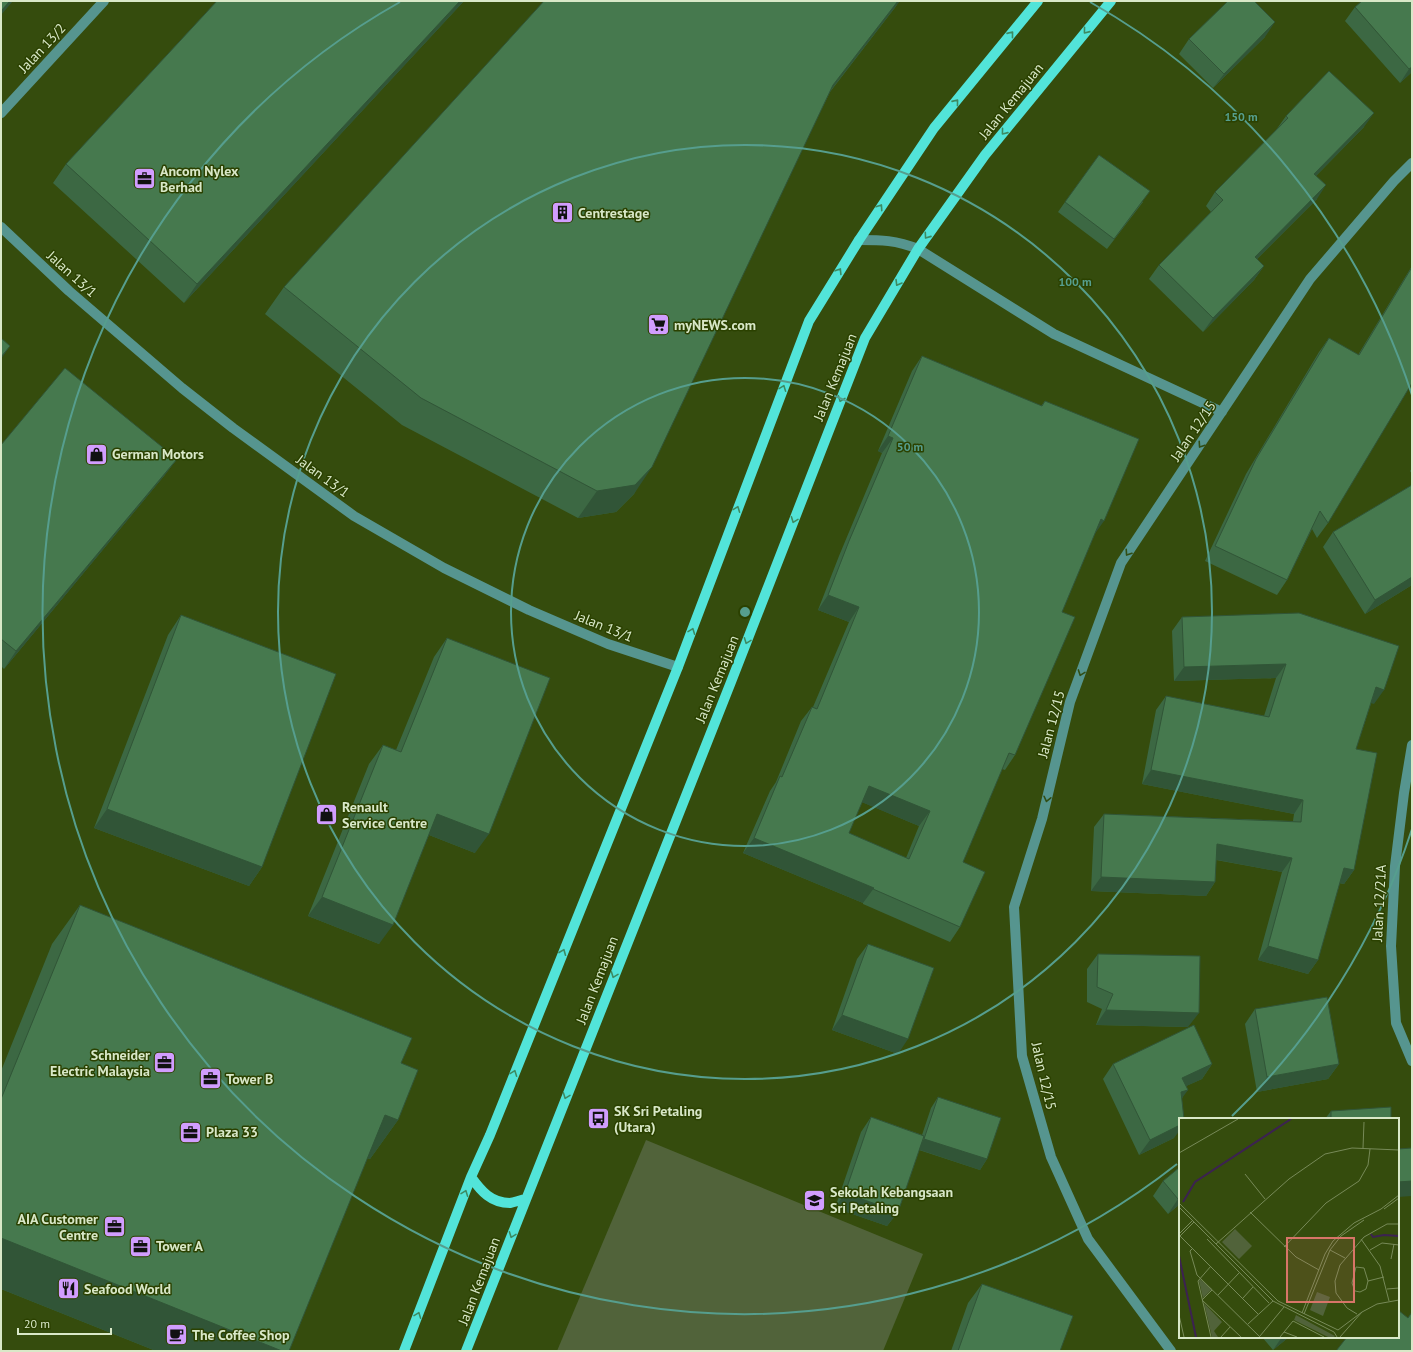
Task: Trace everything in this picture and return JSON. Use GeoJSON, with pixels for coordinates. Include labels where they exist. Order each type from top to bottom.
{"type":"FeatureCollection","features":[{"type":"Feature","properties":{"kind":"main road"},"geometry":{"type":"LineString","coordinates":[[404,1351],[471,1177],[490,1135],[678,667],[809,321],[858,240],[934,128],[1038,1]]}},
{"type":"Feature","properties":{"kind":"main road","name":"Jalan Kemajuan"},"geometry":{"type":"LineString","coordinates":[[466,1351],[734,675],[865,338],[918,249],[985,155],[1111,1]]}},
{"type":"Feature","properties":{"kind":"main road"},"geometry":{"type":"LineString","coordinates":[[471,1177],[480,1190],[494,1200],[510,1203],[526,1199]]}},
{"type":"Feature","properties":{"kind":"street","name":"Jalan 13/2"},"geometry":{"type":"LineString","coordinates":[[1,113],[104,1]]}},
{"type":"Feature","properties":{"kind":"street","name":"Jalan 12/15"},"geometry":{"type":"LineString","coordinates":[[1171,1351],[1088,1239],[1051,1157],[1022,1056],[1014,907],[1042,819],[1070,702],[1121,563],[1310,279],[1394,181],[1412,163]]}},
{"type":"Feature","properties":{"kind":"street","name":"Jalan 13/1"},"geometry":{"type":"LineString","coordinates":[[1,227],[69,291],[182,388],[233,428],[354,516],[444,568],[529,610],[608,644],[678,667]]}},
{"type":"Feature","properties":{"kind":"street"},"geometry":{"type":"LineString","coordinates":[[858,240],[891,241],[902,243],[918,249],[1054,334],[1222,412]]}},
{"type":"Feature","properties":{"kind":"street","name":"Jalan 12/21A"},"geometry":{"type":"LineString","coordinates":[[1412,745],[1404,793],[1395,866],[1391,946],[1396,1023],[1412,1061]]}},
{"type":"Feature","properties":{"kind":"green space"},"geometry":{"type":"Polygon","coordinates":[[[646,1140],[923,1254],[883,1351],[557,1351],[646,1140]]]}},
{"type":"Feature","properties":{"kind":"building"},"geometry":{"type":"Polygon","coordinates":[[[1,1],[10,1],[1,11],[1,1]]]}},
{"type":"Feature","properties":{"kind":"building"},"geometry":{"type":"Polygon","coordinates":[[[217,1],[460,1],[197,284],[66,164],[217,1]]]}},
{"type":"Feature","properties":{"kind":"building","name":"Centrestage"},"geometry":{"type":"Polygon","coordinates":[[[544,1],[898,1],[833,85],[652,467],[635,485],[597,491],[421,398],[284,287],[544,1]]]}},
{"type":"Feature","properties":{"kind":"building"},"geometry":{"type":"Polygon","coordinates":[[[1228,1],[1254,1],[1275,22],[1224,74],[1189,39],[1228,1]]]}},
{"type":"Feature","properties":{"kind":"building"},"geometry":{"type":"Polygon","coordinates":[[[1362,1],[1412,1],[1412,67],[1409,69],[1355,7],[1362,1]]]}},
{"type":"Feature","properties":{"kind":"building"},"geometry":{"type":"Polygon","coordinates":[[[1329,71],[1374,113],[1314,174],[1326,185],[1255,257],[1264,266],[1213,318],[1159,265],[1223,200],[1215,192],[1288,118],[1286,116],[1329,71]]]}},
{"type":"Feature","properties":{"kind":"building"},"geometry":{"type":"Polygon","coordinates":[[[1099,155],[1150,191],[1114,239],[1065,202],[1099,155]]]}},
{"type":"Feature","properties":{"kind":"building"},"geometry":{"type":"Polygon","coordinates":[[[1412,267],[1412,383],[1328,523],[1320,511],[1287,580],[1215,546],[1256,459],[1329,338],[1359,355],[1412,267]]]}},
{"type":"Feature","properties":{"kind":"building"},"geometry":{"type":"Polygon","coordinates":[[[1,338],[10,346],[1,357],[1,338]]]}},
{"type":"Feature","properties":{"kind":"building"},"geometry":{"type":"Polygon","coordinates":[[[922,356],[1042,406],[1045,401],[1139,439],[1104,521],[1101,519],[1062,612],[1075,617],[1015,755],[1009,753],[963,862],[985,872],[960,927],[873,889],[874,888],[754,838],[780,776],[782,777],[812,707],[817,709],[859,607],[828,595],[849,541],[893,438],[888,436],[922,356]],[[869,786],[849,833],[909,859],[930,811],[869,786]]]}},
{"type":"Feature","properties":{"kind":"building"},"geometry":{"type":"Polygon","coordinates":[[[65,368],[177,459],[16,651],[1,639],[1,445],[65,368]]]}},
{"type":"Feature","properties":{"kind":"building"},"geometry":{"type":"Polygon","coordinates":[[[1412,485],[1412,577],[1375,600],[1333,532],[1412,485]]]}},
{"type":"Feature","properties":{"kind":"building"},"geometry":{"type":"Polygon","coordinates":[[[1299,613],[1399,646],[1384,690],[1376,687],[1356,749],[1377,753],[1354,870],[1344,868],[1318,960],[1268,946],[1292,858],[1217,844],[1215,882],[1101,877],[1104,814],[1301,822],[1303,800],[1151,770],[1166,696],[1269,717],[1286,664],[1184,667],[1182,617],[1299,613]]]}},
{"type":"Feature","properties":{"kind":"building"},"geometry":{"type":"Polygon","coordinates":[[[181,615],[336,674],[262,867],[107,809],[181,615]]]}},
{"type":"Feature","properties":{"kind":"building"},"geometry":{"type":"Polygon","coordinates":[[[447,638],[550,678],[489,834],[437,814],[393,925],[322,897],[383,745],[401,752],[447,638]]]}},
{"type":"Feature","properties":{"kind":"building","name":"Plaza 33"},"geometry":{"type":"Polygon","coordinates":[[[80,905],[412,1038],[401,1063],[418,1070],[398,1120],[385,1115],[289,1351],[282,1351],[1,1238],[1,1099],[80,905]]]}},
{"type":"Feature","properties":{"kind":"building"},"geometry":{"type":"Polygon","coordinates":[[[868,944],[934,968],[908,1039],[842,1015],[868,944]]]}},
{"type":"Feature","properties":{"kind":"building"},"geometry":{"type":"Polygon","coordinates":[[[1098,954],[1200,956],[1199,1013],[1106,1010],[1113,994],[1097,987],[1098,954]]]}},
{"type":"Feature","properties":{"kind":"building"},"geometry":{"type":"Polygon","coordinates":[[[1327,997],[1339,1064],[1267,1077],[1255,1009],[1327,997]]]}},
{"type":"Feature","properties":{"kind":"building"},"geometry":{"type":"Polygon","coordinates":[[[1194,1025],[1212,1064],[1182,1078],[1188,1090],[1181,1092],[1184,1118],[1179,1118],[1179,1126],[1150,1140],[1113,1064],[1194,1025]]]}},
{"type":"Feature","properties":{"kind":"building"},"geometry":{"type":"Polygon","coordinates":[[[938,1097],[1001,1118],[987,1159],[924,1139],[938,1097]]]}},
{"type":"Feature","properties":{"kind":"building"},"geometry":{"type":"Polygon","coordinates":[[[1391,1107],[1391,1118],[1331,1118],[1331,1111],[1391,1107]]]}},
{"type":"Feature","properties":{"kind":"building"},"geometry":{"type":"Polygon","coordinates":[[[871,1117],[924,1136],[898,1212],[845,1193],[871,1117]]]}},
{"type":"Feature","properties":{"kind":"building"},"geometry":{"type":"Polygon","coordinates":[[[1412,1148],[1412,1181],[1399,1182],[1399,1149],[1412,1148]]]}},
{"type":"Feature","properties":{"kind":"building"},"geometry":{"type":"Polygon","coordinates":[[[1179,1168],[1179,1198],[1178,1199],[1163,1181],[1179,1168]]]}},
{"type":"Feature","properties":{"kind":"building"},"geometry":{"type":"Polygon","coordinates":[[[982,1284],[1073,1316],[1060,1351],[958,1351],[982,1284]]]}},
{"type":"Feature","properties":{"kind":"building"},"geometry":{"type":"Polygon","coordinates":[[[1399,1311],[1408,1318],[1412,1312],[1412,1351],[1336,1351],[1346,1338],[1399,1338],[1399,1311]]]}},
{"type":"Feature","properties":{"kind":"place","name":"Ancom Nylex Berhad"},"geometry":{"type":"Point","coordinates":[145,179]}},
{"type":"Feature","properties":{"kind":"place","name":"Centrestage"},"geometry":{"type":"Point","coordinates":[562,213]}},
{"type":"Feature","properties":{"kind":"place","name":"myNEWS.com"},"geometry":{"type":"Point","coordinates":[658,325]}},
{"type":"Feature","properties":{"kind":"place","name":"German Motors"},"geometry":{"type":"Point","coordinates":[97,454]}},
{"type":"Feature","properties":{"kind":"place","name":"Renault Service Centre"},"geometry":{"type":"Point","coordinates":[326,815]}},
{"type":"Feature","properties":{"kind":"place","name":"Schneider Electric Malaysia"},"geometry":{"type":"Point","coordinates":[165,1063]}},
{"type":"Feature","properties":{"kind":"place","name":"Tower B"},"geometry":{"type":"Point","coordinates":[211,1079]}},
{"type":"Feature","properties":{"kind":"place","name":"SK Sri Petaling (Utara)"},"geometry":{"type":"Point","coordinates":[599,1119]}},
{"type":"Feature","properties":{"kind":"place","name":"Plaza 33"},"geometry":{"type":"Point","coordinates":[191,1132]}},
{"type":"Feature","properties":{"kind":"place","name":"Sekolah Kebangsaan Sri Petaling"},"geometry":{"type":"Point","coordinates":[815,1200]}},
{"type":"Feature","properties":{"kind":"place","name":"AIA Customer Centre"},"geometry":{"type":"Point","coordinates":[114,1227]}},
{"type":"Feature","properties":{"kind":"place","name":"Tower A"},"geometry":{"type":"Point","coordinates":[140,1246]}},
{"type":"Feature","properties":{"kind":"place","name":"Seafood World"},"geometry":{"type":"Point","coordinates":[68,1289]}},
{"type":"Feature","properties":{"kind":"place","name":"The Coffee Shop"},"geometry":{"type":"Point","coordinates":[176,1335]}}]}
